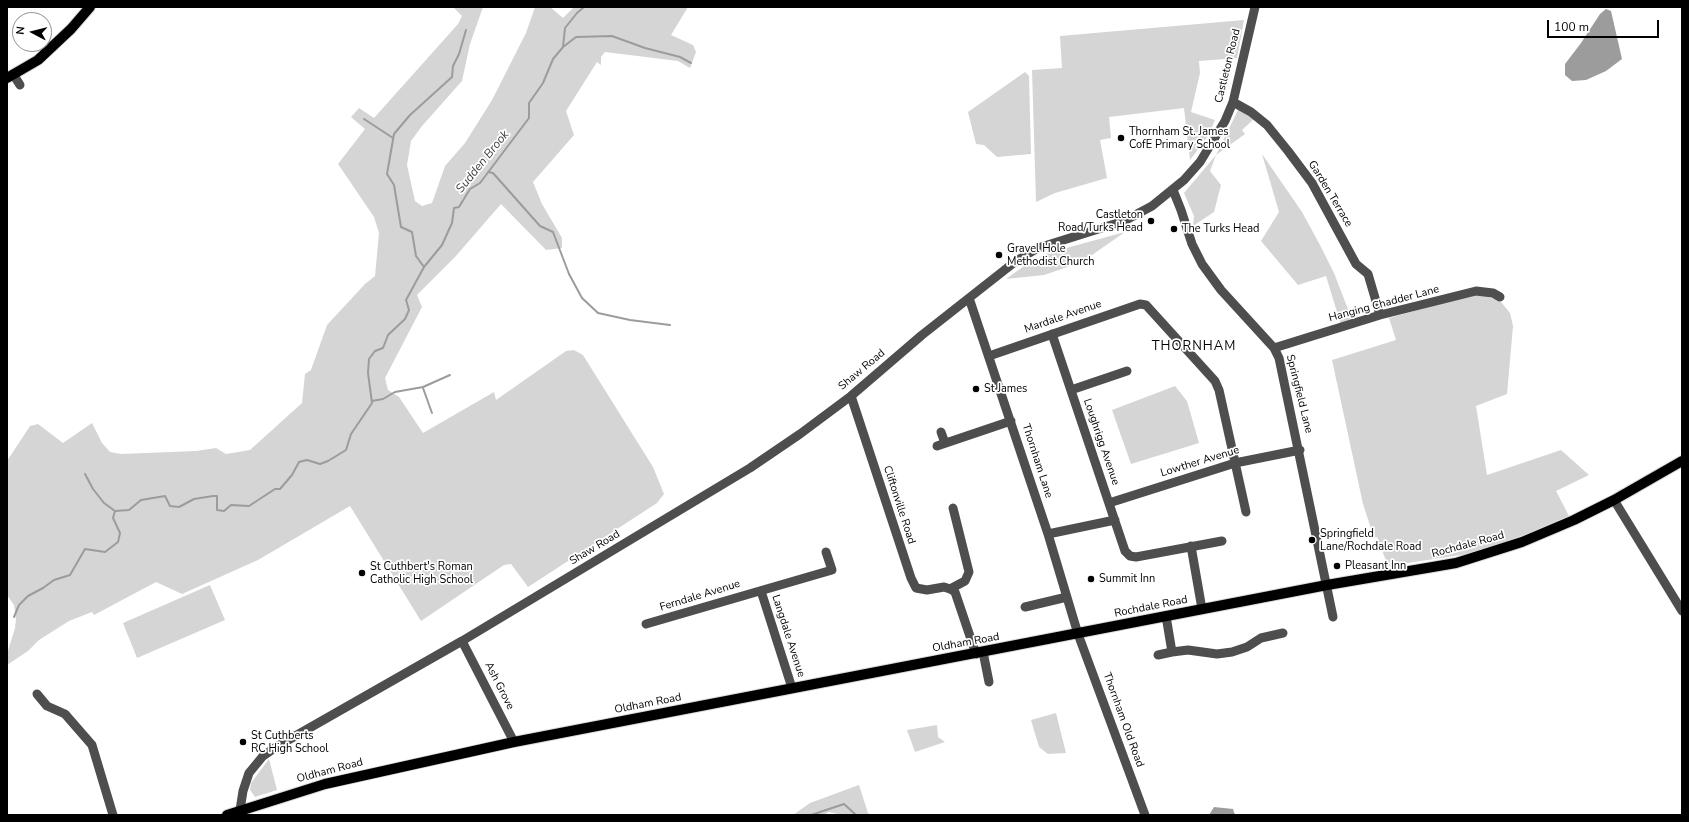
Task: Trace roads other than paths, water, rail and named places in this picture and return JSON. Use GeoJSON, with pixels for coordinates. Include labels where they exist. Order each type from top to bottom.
{"type":"FeatureCollection","features":[{"type":"Feature","properties":{"kind":"main road"},"geometry":{"type":"LineString","coordinates":[[10,76],[38,60],[71,29],[90,7]]}},
{"type":"Feature","properties":{"kind":"main road","name":"Rochdale Road"},"geometry":{"type":"LineString","coordinates":[[1078,634],[1327,585],[1456,563],[1487,555],[1574,520],[1614,500],[1682,460]]}},
{"type":"Feature","properties":{"kind":"main road","name":"Oldham Road"},"geometry":{"type":"LineString","coordinates":[[226,815],[325,784],[514,742],[1078,634]]}},
{"type":"Feature","properties":{"kind":"street","name":"Castleton Road"},"geometry":{"type":"LineString","coordinates":[[969,298],[1004,270],[1038,248],[1124,221],[1152,206],[1173,190],[1200,162],[1216,138],[1233,102],[1255,7]]}},
{"type":"Feature","properties":{"kind":"street"},"geometry":{"type":"LineString","coordinates":[[10,76],[20,85]]}},
{"type":"Feature","properties":{"kind":"street","name":"Garden Terrace"},"geometry":{"type":"LineString","coordinates":[[1233,102],[1251,112],[1267,125],[1312,183],[1356,264],[1368,274],[1380,315]]}},
{"type":"Feature","properties":{"kind":"street","name":"Springfield Lane"},"geometry":{"type":"LineString","coordinates":[[1173,190],[1192,244],[1202,264],[1220,290],[1274,348],[1279,358],[1300,450],[1333,617]]}},
{"type":"Feature","properties":{"kind":"street","name":"Hanging Chadder Lane"},"geometry":{"type":"LineString","coordinates":[[1274,348],[1380,315],[1476,291],[1493,293],[1500,297]]}},
{"type":"Feature","properties":{"kind":"street","name":"Thornham Lane"},"geometry":{"type":"LineString","coordinates":[[969,298],[1048,534],[1078,634]]}},
{"type":"Feature","properties":{"kind":"street","name":"Shaw Road"},"geometry":{"type":"LineString","coordinates":[[240,810],[243,791],[249,773],[263,756],[462,641],[750,468],[800,434],[850,396],[922,335],[969,298]]}},
{"type":"Feature","properties":{"kind":"street","name":"Mardale Avenue"},"geometry":{"type":"LineString","coordinates":[[989,356],[1140,304],[1146,305],[1214,381],[1219,390],[1235,463]]}},
{"type":"Feature","properties":{"kind":"street","name":"Loughrigg Avenue"},"geometry":{"type":"LineString","coordinates":[[1052,334],[1125,551],[1130,556],[1136,557],[1191,546]]}},
{"type":"Feature","properties":{"kind":"street"},"geometry":{"type":"LineString","coordinates":[[1071,390],[1127,371]]}},
{"type":"Feature","properties":{"kind":"street","name":"Cliftonville Road"},"geometry":{"type":"LineString","coordinates":[[850,396],[911,578],[916,588],[927,590],[944,587],[950,589]]}},
{"type":"Feature","properties":{"kind":"street"},"geometry":{"type":"LineString","coordinates":[[941,432],[941,445],[1010,421]]}},
{"type":"Feature","properties":{"kind":"street","name":"Lowther Avenue"},"geometry":{"type":"LineString","coordinates":[[1109,503],[1235,463],[1300,450]]}},
{"type":"Feature","properties":{"kind":"street"},"geometry":{"type":"LineString","coordinates":[[1235,463],[1246,512]]}},
{"type":"Feature","properties":{"kind":"street"},"geometry":{"type":"LineString","coordinates":[[1614,500],[1682,611]]}},
{"type":"Feature","properties":{"kind":"street"},"geometry":{"type":"LineString","coordinates":[[953,508],[968,572],[965,581],[950,589],[955,592],[980,653],[989,682]]}},
{"type":"Feature","properties":{"kind":"street"},"geometry":{"type":"LineString","coordinates":[[1048,534],[1115,520]]}},
{"type":"Feature","properties":{"kind":"street"},"geometry":{"type":"LineString","coordinates":[[1202,609],[1191,546],[1222,542]]}},
{"type":"Feature","properties":{"kind":"street","name":"Ferndale Avenue"},"geometry":{"type":"LineString","coordinates":[[646,624],[832,570],[826,552]]}},
{"type":"Feature","properties":{"kind":"street","name":"Langdale Avenue"},"geometry":{"type":"LineString","coordinates":[[761,591],[792,688]]}},
{"type":"Feature","properties":{"kind":"street"},"geometry":{"type":"LineString","coordinates":[[1025,607],[1067,597]]}},
{"type":"Feature","properties":{"kind":"street"},"geometry":{"type":"LineString","coordinates":[[1166,616],[1172,652]]}},
{"type":"Feature","properties":{"kind":"street"},"geometry":{"type":"LineString","coordinates":[[1158,655],[1188,650],[1217,654],[1232,652],[1261,638],[1283,633]]}},
{"type":"Feature","properties":{"kind":"street","name":"Thornham Old Road"},"geometry":{"type":"LineString","coordinates":[[1078,634],[1145,815]]}},
{"type":"Feature","properties":{"kind":"street","name":"Ash Grove"},"geometry":{"type":"LineString","coordinates":[[462,641],[514,742]]}},
{"type":"Feature","properties":{"kind":"street"},"geometry":{"type":"LineString","coordinates":[[37,694],[47,706],[65,714],[92,745],[114,815]]}},
{"type":"Feature","properties":{"kind":"waterway","name":"Sudden Brook"},"geometry":{"type":"LineString","coordinates":[[14,617],[19,605],[28,596],[54,580],[70,575],[85,549],[105,552],[118,542],[120,533],[113,518],[115,511],[129,510],[141,500],[165,496],[170,506],[179,507],[194,499],[213,496],[217,496],[217,510],[224,511],[231,505],[249,506],[275,489],[280,489],[292,475],[299,462],[307,460],[320,464],[346,450],[351,434],[372,403],[368,373],[369,359],[375,351],[383,348],[388,335],[405,319],[409,310],[406,300],[424,267],[442,245],[452,223],[454,208],[459,207],[470,189],[480,183],[529,118],[529,103],[543,83],[553,59],[563,47],[565,28],[584,7]]}},
{"type":"Feature","properties":{"kind":"waterway"},"geometry":{"type":"LineString","coordinates":[[424,267],[416,256],[412,232],[401,227],[394,185],[387,174],[394,134],[410,115],[452,77],[453,66],[459,54],[466,30]]}},
{"type":"Feature","properties":{"kind":"waterway"},"geometry":{"type":"LineString","coordinates":[[563,47],[576,37],[612,36],[645,48],[680,57],[691,63]]}},
{"type":"Feature","properties":{"kind":"waterway"},"geometry":{"type":"LineString","coordinates":[[364,119],[393,138]]}},
{"type":"Feature","properties":{"kind":"waterway"},"geometry":{"type":"LineString","coordinates":[[488,172],[493,173],[540,226],[553,232],[569,274],[582,298],[598,313],[630,320],[670,325]]}},
{"type":"Feature","properties":{"kind":"waterway"},"geometry":{"type":"LineString","coordinates":[[372,401],[383,399],[395,392],[423,387],[450,375]]}},
{"type":"Feature","properties":{"kind":"waterway"},"geometry":{"type":"LineString","coordinates":[[423,388],[432,413]]}},
{"type":"Feature","properties":{"kind":"waterway"},"geometry":{"type":"LineString","coordinates":[[85,474],[93,489],[104,503],[115,511]]}},
{"type":"Feature","properties":{"kind":"waterway"},"geometry":{"type":"LineString","coordinates":[[811,815],[844,804],[856,815]]}},
{"type":"Feature","properties":{"kind":"place","name":"Thornham St. James CofE Primary School"},"geometry":{"type":"Point","coordinates":[1121,138]}},
{"type":"Feature","properties":{"kind":"place","name":"Castleton Road/Turks Head"},"geometry":{"type":"Point","coordinates":[1151,221]}},
{"type":"Feature","properties":{"kind":"place","name":"The Turks Head"},"geometry":{"type":"Point","coordinates":[1174,229]}},
{"type":"Feature","properties":{"kind":"place","name":"Gravel Hole Methodist Church"},"geometry":{"type":"Point","coordinates":[999,255]}},
{"type":"Feature","properties":{"kind":"place","name":"St James"},"geometry":{"type":"Point","coordinates":[976,389]}},
{"type":"Feature","properties":{"kind":"place","name":"Springfield Lane/Rochdale Road"},"geometry":{"type":"Point","coordinates":[1312,540]}},
{"type":"Feature","properties":{"kind":"place","name":"Pleasant Inn"},"geometry":{"type":"Point","coordinates":[1337,566]}},
{"type":"Feature","properties":{"kind":"place","name":"St Cuthbert's Roman Catholic High School"},"geometry":{"type":"Point","coordinates":[362,573]}},
{"type":"Feature","properties":{"kind":"place","name":"Summit Inn"},"geometry":{"type":"Point","coordinates":[1091,579]}},
{"type":"Feature","properties":{"kind":"place","name":"St Cuthberts RC High School"},"geometry":{"type":"Point","coordinates":[243,742]}},
{"type":"Feature","properties":{"kind":"district","name":"THORNHAM"},"geometry":{"type":"Point","coordinates":[1194,347]}}]}
